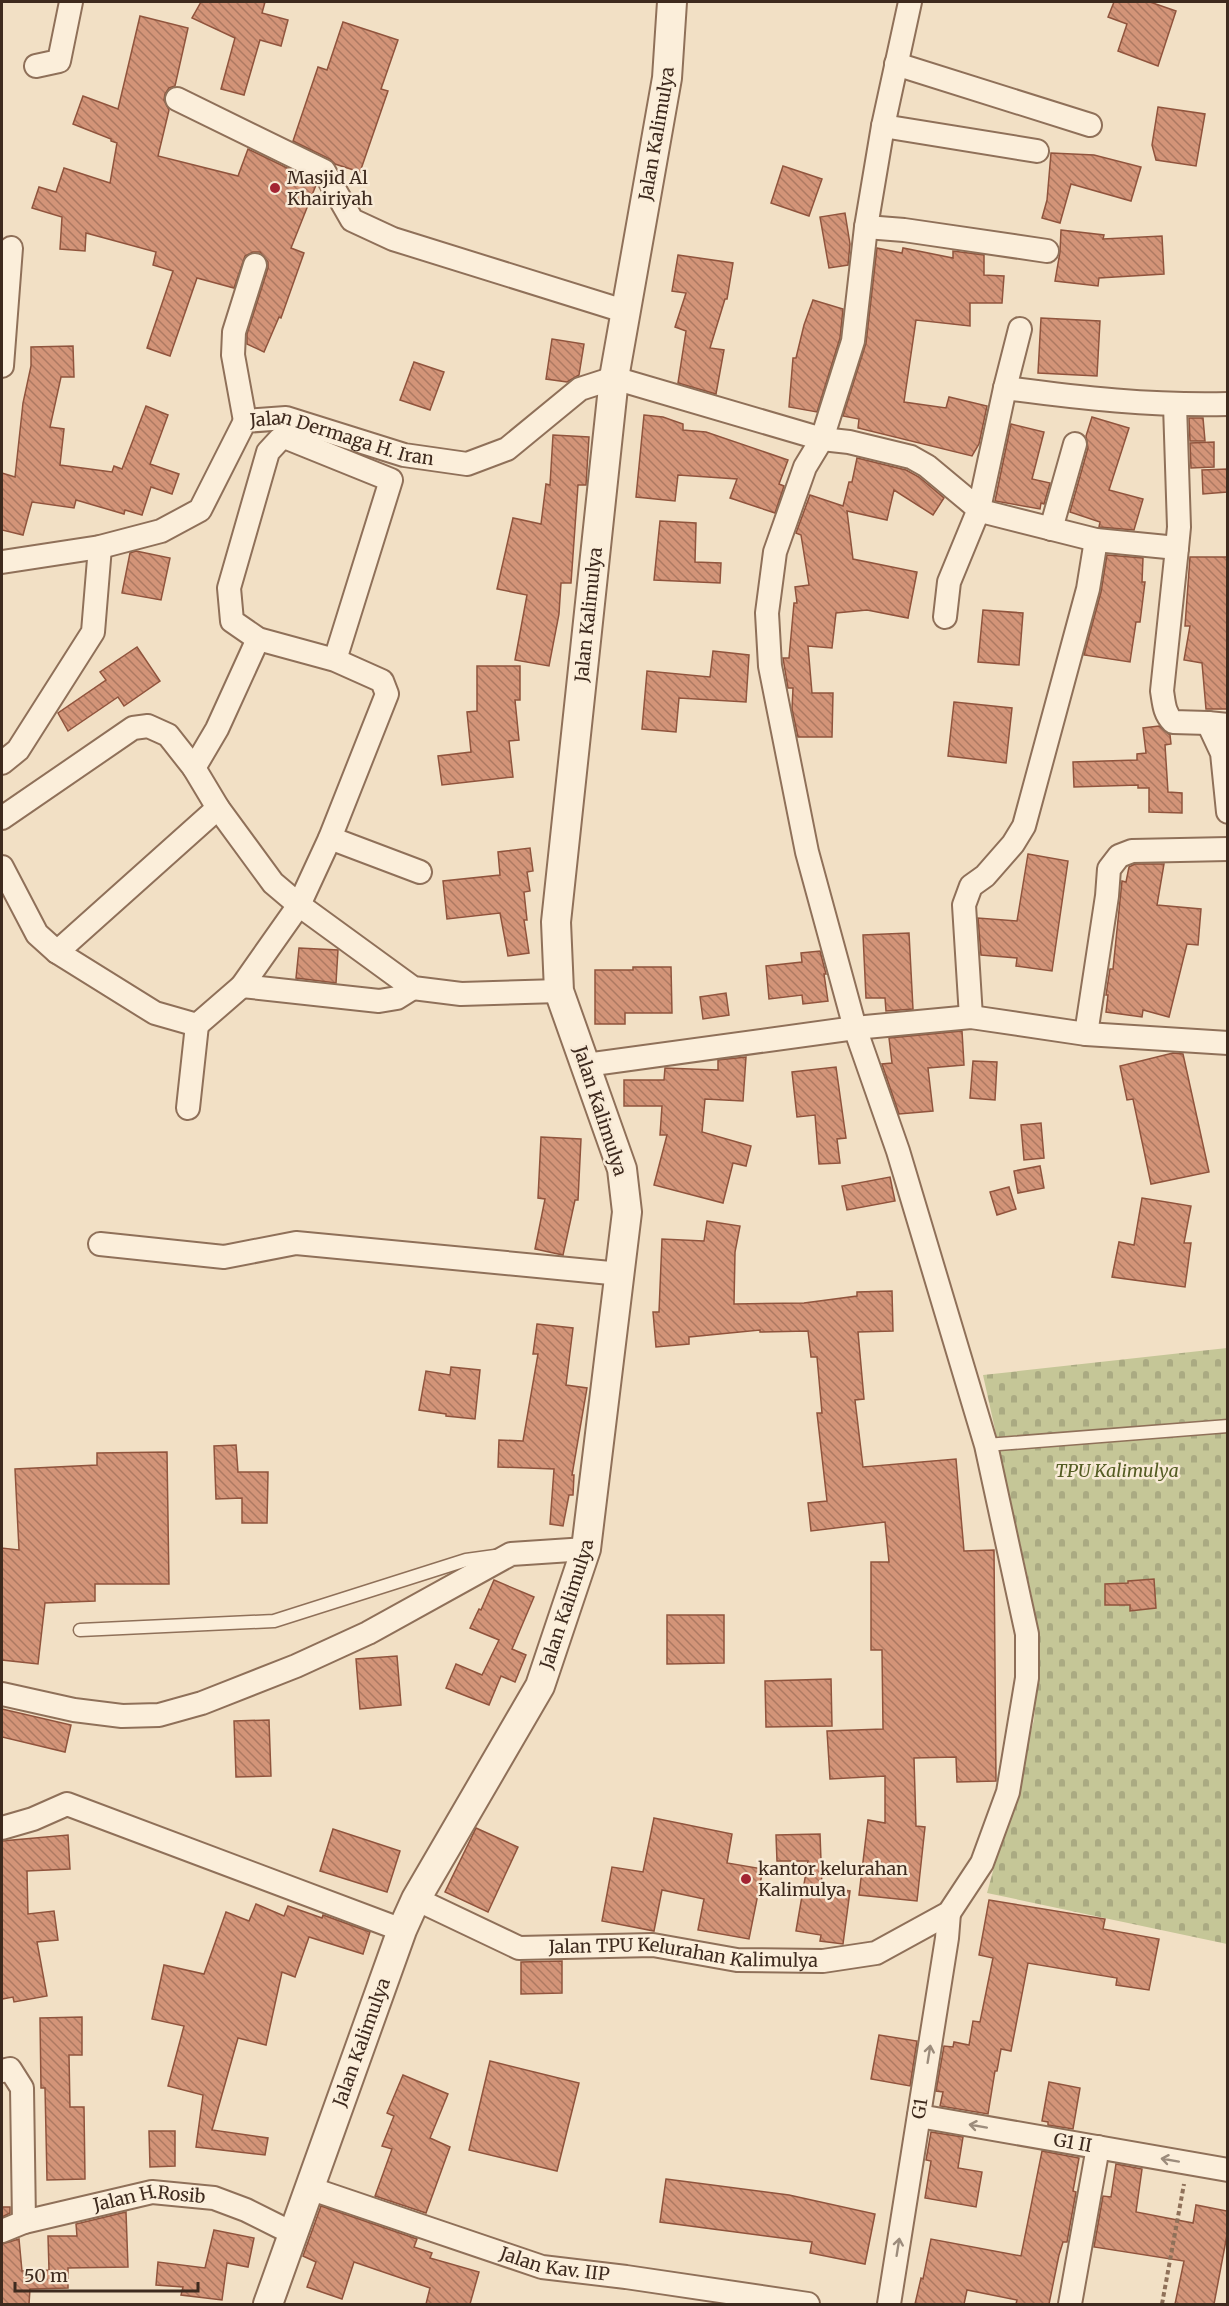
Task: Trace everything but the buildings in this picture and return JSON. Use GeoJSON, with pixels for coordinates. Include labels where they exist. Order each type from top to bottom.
{"type":"FeatureCollection","features":[{"type":"Feature","properties":{"kind":"street"},"geometry":{"type":"LineString","coordinates":[[36,66],[59,61],[71,2]]}},
{"type":"Feature","properties":{"kind":"street","name":"Jalan Kalimulya"},"geometry":{"type":"LineString","coordinates":[[271,2304],[292,2233],[402,1930],[416,1899],[540,1686],[586,1549],[627,1212],[622,1169],[559,991],[556,922],[614,378],[624,311],[667,78],[672,2]]}},
{"type":"Feature","properties":{"kind":"street"},"geometry":{"type":"LineString","coordinates":[[910,2],[883,126],[866,227],[853,341],[822,439],[805,467],[775,552],[767,613],[770,666],[807,852],[855,1028],[898,1151],[986,1445],[1027,1634],[1027,1678],[1008,1792],[982,1863],[949,1913]]}},
{"type":"Feature","properties":{"kind":"street"},"geometry":{"type":"LineString","coordinates":[[896,64],[1038,106],[1090,124]]}},
{"type":"Feature","properties":{"kind":"street"},"geometry":{"type":"LineString","coordinates":[[177,99],[324,171],[352,220],[393,239],[624,311]]}},
{"type":"Feature","properties":{"kind":"street"},"geometry":{"type":"LineString","coordinates":[[883,126],[1036,151]]}},
{"type":"Feature","properties":{"kind":"street"},"geometry":{"type":"LineString","coordinates":[[866,227],[904,230],[1047,251]]}},
{"type":"Feature","properties":{"kind":"street"},"geometry":{"type":"LineString","coordinates":[[2,366],[11,248]]}},
{"type":"Feature","properties":{"kind":"street"},"geometry":{"type":"LineString","coordinates":[[245,421],[233,355],[234,332],[255,265]]}},
{"type":"Feature","properties":{"kind":"street"},"geometry":{"type":"LineString","coordinates":[[945,617],[949,582],[978,509],[1020,329]]}},
{"type":"Feature","properties":{"kind":"street"},"geometry":{"type":"LineString","coordinates":[[614,378],[822,439],[849,442],[911,457],[927,466],[978,509],[1096,540],[1177,548]]}},
{"type":"Feature","properties":{"kind":"street","name":"Jalan Dermaga H. Iran"},"geometry":{"type":"LineString","coordinates":[[2,562],[100,547],[161,531],[200,510],[245,421],[286,418],[404,455],[467,464],[507,449],[580,389],[614,378]]}},
{"type":"Feature","properties":{"kind":"street"},"geometry":{"type":"LineString","coordinates":[[1005,388],[1062,396],[1175,405],[1227,404]]}},
{"type":"Feature","properties":{"kind":"street"},"geometry":{"type":"LineString","coordinates":[[1175,405],[1179,527],[1162,691],[1164,708],[1167,716],[1173,722],[1218,724],[1227,812]]}},
{"type":"Feature","properties":{"kind":"street"},"geometry":{"type":"LineString","coordinates":[[188,1108],[197,1025],[242,986],[299,905],[330,838],[387,693],[382,681],[335,660],[258,639],[232,621],[229,588],[268,452],[280,439],[287,438],[391,480],[335,660]]}},
{"type":"Feature","properties":{"kind":"street"},"geometry":{"type":"LineString","coordinates":[[1051,529],[1075,444]]}},
{"type":"Feature","properties":{"kind":"street"},"geometry":{"type":"LineString","coordinates":[[971,1017],[964,905],[971,886],[985,876],[1013,844],[1024,826],[1088,589],[1096,540]]}},
{"type":"Feature","properties":{"kind":"street"},"geometry":{"type":"LineString","coordinates":[[2,763],[18,750],[93,632],[100,547]]}},
{"type":"Feature","properties":{"kind":"street"},"geometry":{"type":"LineString","coordinates":[[194,768],[217,729],[258,639]]}},
{"type":"Feature","properties":{"kind":"street"},"geometry":{"type":"LineString","coordinates":[[2,818],[133,728],[147,726],[168,735],[194,768],[218,808],[273,883],[299,905],[413,988],[461,994],[559,991]]}},
{"type":"Feature","properties":{"kind":"street"},"geometry":{"type":"LineString","coordinates":[[57,952],[218,808]]}},
{"type":"Feature","properties":{"kind":"street"},"geometry":{"type":"LineString","coordinates":[[330,838],[420,872]]}},
{"type":"Feature","properties":{"kind":"street"},"geometry":{"type":"LineString","coordinates":[[1086,1034],[1109,869],[1119,856],[1132,851],[1227,849]]}},
{"type":"Feature","properties":{"kind":"street"},"geometry":{"type":"LineString","coordinates":[[2,867],[37,934],[57,952],[155,1013],[197,1025]]}},
{"type":"Feature","properties":{"kind":"street"},"geometry":{"type":"LineString","coordinates":[[242,986],[379,1001],[397,998],[413,988]]}},
{"type":"Feature","properties":{"kind":"street"},"geometry":{"type":"LineString","coordinates":[[586,1065],[855,1028],[971,1017],[1086,1034],[1227,1043]]}},
{"type":"Feature","properties":{"kind":"street"},"geometry":{"type":"LineString","coordinates":[[100,1244],[224,1257],[296,1243],[621,1274]]}},
{"type":"Feature","properties":{"kind":"street"},"geometry":{"type":"LineString","coordinates":[[2,1694],[74,1710],[122,1716],[159,1715],[202,1703],[296,1666],[368,1633],[511,1554],[586,1549]]}},
{"type":"Feature","properties":{"kind":"street"},"geometry":{"type":"LineString","coordinates":[[2,1828],[33,1819],[67,1804],[402,1930]]}},
{"type":"Feature","properties":{"kind":"street","name":"Jalan TPU Kelurahan Kalimulya"},"geometry":{"type":"LineString","coordinates":[[416,1899],[519,1948],[653,1945],[747,1960],[823,1961],[876,1953],[949,1913]]}},
{"type":"Feature","properties":{"kind":"street","name":"G1"},"geometry":{"type":"LineString","coordinates":[[889,2304],[947,1938],[949,1913]]}},
{"type":"Feature","properties":{"kind":"street"},"geometry":{"type":"LineString","coordinates":[[2,2071],[10,2069],[22,2088],[24,2222]]}},
{"type":"Feature","properties":{"kind":"street","name":"G1 II"},"geometry":{"type":"LineString","coordinates":[[919,2116],[1227,2170]]}},
{"type":"Feature","properties":{"kind":"street"},"geometry":{"type":"LineString","coordinates":[[1070,2304],[1098,2147]]}},
{"type":"Feature","properties":{"kind":"street","name":"Jalan Kav. IIP"},"geometry":{"type":"LineString","coordinates":[[309,2188],[542,2267],[627,2277],[808,2304]]}},
{"type":"Feature","properties":{"kind":"street","name":"Jalan H.Rosib"},"geometry":{"type":"LineString","coordinates":[[2,2231],[24,2222],[152,2192],[214,2198],[246,2210],[292,2233]]}},
{"type":"Feature","properties":{"kind":"lane"},"geometry":{"type":"LineString","coordinates":[[986,1445],[1227,1426]]}},
{"type":"Feature","properties":{"kind":"lane"},"geometry":{"type":"LineString","coordinates":[[80,1630],[274,1621],[466,1560],[511,1554]]}},
{"type":"Feature","properties":{"kind":"path"},"geometry":{"type":"LineString","coordinates":[[1162,2304],[1188,2163]]}},
{"type":"Feature","properties":{"kind":"green space","name":"TPU Kalimulya"},"geometry":{"type":"Polygon","coordinates":[[[1227,1348],[1227,1944],[987,1893],[1034,1720],[1037,1668],[1032,1597],[983,1375],[1227,1348]]]}},
{"type":"Feature","properties":{"kind":"place","name":"Masjid Al Khairiyah"},"geometry":{"type":"Point","coordinates":[275,188]}},
{"type":"Feature","properties":{"kind":"place","name":"kantor kelurahan Kalimulya"},"geometry":{"type":"Point","coordinates":[746,1879]}}]}
